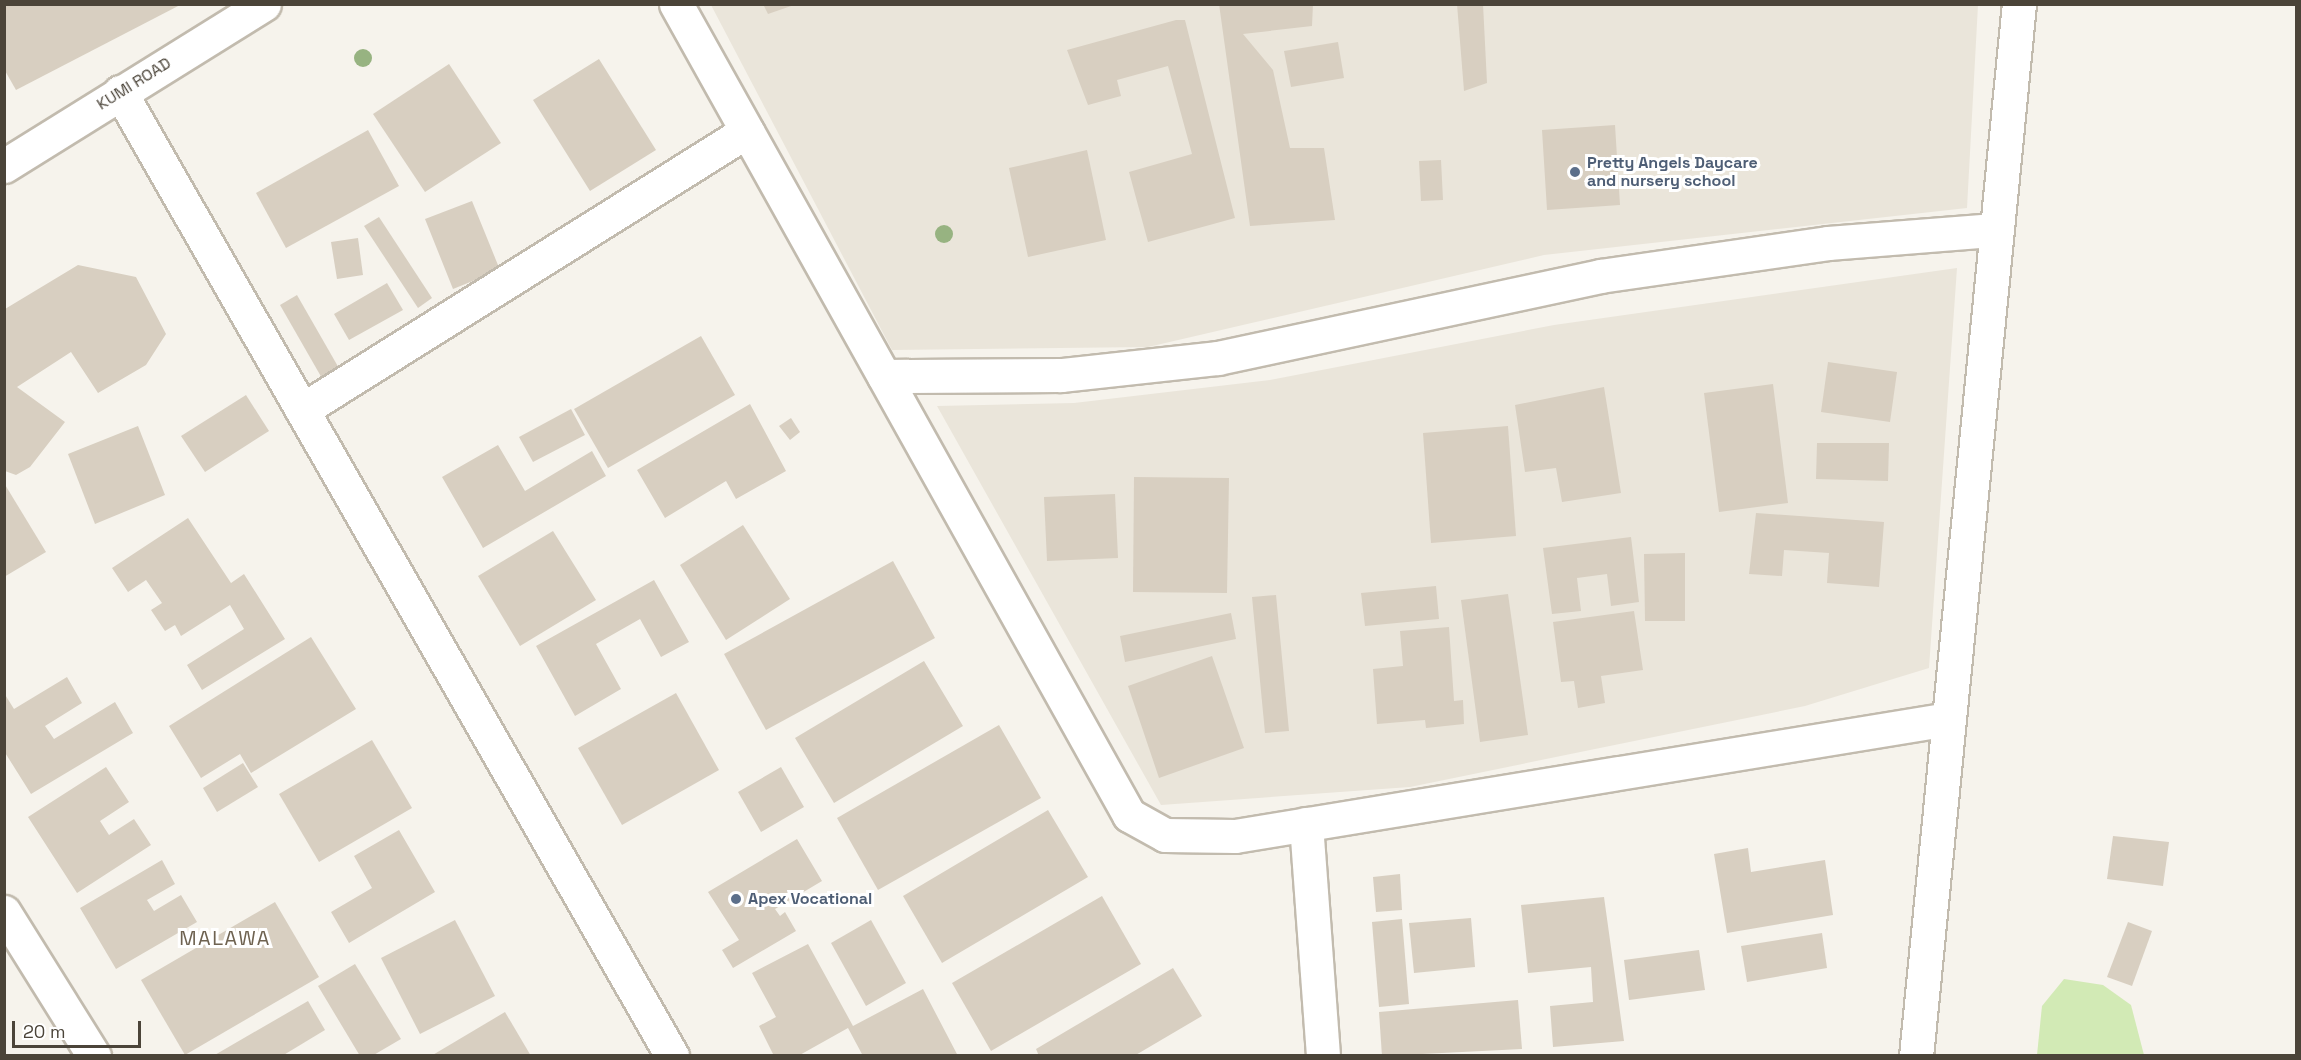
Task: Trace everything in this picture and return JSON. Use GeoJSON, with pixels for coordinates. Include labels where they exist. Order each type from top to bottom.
{"type":"FeatureCollection","features":[{"type":"Feature","properties":{"kind":"street","name":"KUMI ROAD"},"geometry":{"type":"LineString","coordinates":[[4,166],[264,4]]}},
{"type":"Feature","properties":{"kind":"street"},"geometry":{"type":"LineString","coordinates":[[676,4],[1129,815],[1165,835],[1235,836],[1948,719]]}},
{"type":"Feature","properties":{"kind":"street"},"geometry":{"type":"LineString","coordinates":[[1916,1056],[1994,230],[2019,4]]}},
{"type":"Feature","properties":{"kind":"street"},"geometry":{"type":"LineString","coordinates":[[120,92],[672,1056]]}},
{"type":"Feature","properties":{"kind":"street"},"geometry":{"type":"LineString","coordinates":[[302,410],[747,131]]}},
{"type":"Feature","properties":{"kind":"street"},"geometry":{"type":"LineString","coordinates":[[884,376],[1061,375],[1218,358],[1600,276],[1828,243],[1994,230]]}},
{"type":"Feature","properties":{"kind":"street"},"geometry":{"type":"LineString","coordinates":[[1306,824],[1323,1056]]}},
{"type":"Feature","properties":{"kind":"street"},"geometry":{"type":"LineString","coordinates":[[4,912],[94,1056]]}},
{"type":"Feature","properties":{"kind":"shaded area"},"geometry":{"type":"Polygon","coordinates":[[[711,5],[1978,5],[1967,208],[1544,255],[1148,347],[892,350],[711,5]]]}},
{"type":"Feature","properties":{"kind":"shaded area"},"geometry":{"type":"Polygon","coordinates":[[[1957,268],[1929,668],[1805,706],[1410,787],[1161,805],[937,406],[1074,403],[1270,380],[1554,325],[1957,268]]]}},
{"type":"Feature","properties":{"kind":"green space"},"geometry":{"type":"Polygon","coordinates":[[[2064,979],[2103,985],[2131,1005],[2144,1055],[2037,1055],[2042,1006],[2064,979]]]}},
{"type":"Feature","properties":{"kind":"building"},"geometry":{"type":"Polygon","coordinates":[[[4,4],[182,4],[16,90],[4,69],[4,4]]]}},
{"type":"Feature","properties":{"kind":"building"},"geometry":{"type":"Polygon","coordinates":[[[763,4],[794,4],[794,5],[768,14],[763,4]]]}},
{"type":"Feature","properties":{"kind":"building"},"geometry":{"type":"Polygon","coordinates":[[[1219,4],[1313,4],[1312,26],[1243,34],[1273,70],[1290,148],[1324,148],[1335,220],[1250,226],[1219,4]]]}},
{"type":"Feature","properties":{"kind":"building"},"geometry":{"type":"Polygon","coordinates":[[[1457,4],[1483,4],[1487,83],[1464,91],[1457,4]]]}},
{"type":"Feature","properties":{"kind":"building"},"geometry":{"type":"Polygon","coordinates":[[[1176,20],[1185,20],[1235,218],[1148,242],[1129,172],[1192,154],[1168,66],[1117,80],[1121,96],[1088,105],[1067,50],[1176,20]]]}},
{"type":"Feature","properties":{"kind":"building"},"geometry":{"type":"Polygon","coordinates":[[[1338,42],[1344,78],[1291,87],[1284,51],[1338,42]]]}},
{"type":"Feature","properties":{"kind":"building"},"geometry":{"type":"Polygon","coordinates":[[[599,59],[656,150],[590,191],[533,100],[599,59]]]}},
{"type":"Feature","properties":{"kind":"building"},"geometry":{"type":"Polygon","coordinates":[[[449,64],[501,143],[425,192],[373,114],[449,64]]]}},
{"type":"Feature","properties":{"kind":"building"},"geometry":{"type":"Polygon","coordinates":[[[1615,125],[1620,205],[1547,210],[1542,130],[1615,125]]]}},
{"type":"Feature","properties":{"kind":"building"},"geometry":{"type":"Polygon","coordinates":[[[368,130],[399,186],[286,248],[256,193],[368,130]]]}},
{"type":"Feature","properties":{"kind":"building"},"geometry":{"type":"Polygon","coordinates":[[[1087,150],[1106,240],[1028,257],[1009,168],[1087,150]]]}},
{"type":"Feature","properties":{"kind":"building"},"geometry":{"type":"Polygon","coordinates":[[[1441,160],[1443,200],[1421,201],[1419,161],[1441,160]]]}},
{"type":"Feature","properties":{"kind":"building"},"geometry":{"type":"Polygon","coordinates":[[[472,201],[500,270],[453,289],[425,219],[472,201]]]}},
{"type":"Feature","properties":{"kind":"building"},"geometry":{"type":"Polygon","coordinates":[[[379,217],[432,298],[418,308],[364,226],[379,217]]]}},
{"type":"Feature","properties":{"kind":"building"},"geometry":{"type":"Polygon","coordinates":[[[358,238],[363,275],[337,279],[331,242],[358,238]]]}},
{"type":"Feature","properties":{"kind":"building"},"geometry":{"type":"Polygon","coordinates":[[[78,265],[136,277],[166,334],[146,365],[98,393],[71,352],[17,387],[65,422],[30,467],[16,475],[5,471],[5,309],[78,265]]]}},
{"type":"Feature","properties":{"kind":"building"},"geometry":{"type":"Polygon","coordinates":[[[387,283],[403,310],[349,340],[334,314],[387,283]]]}},
{"type":"Feature","properties":{"kind":"building"},"geometry":{"type":"Polygon","coordinates":[[[297,295],[340,370],[323,380],[280,305],[297,295]]]}},
{"type":"Feature","properties":{"kind":"building"},"geometry":{"type":"Polygon","coordinates":[[[701,336],[735,395],[608,468],[574,409],[701,336]]]}},
{"type":"Feature","properties":{"kind":"building"},"geometry":{"type":"Polygon","coordinates":[[[1828,362],[1897,372],[1890,422],[1821,412],[1828,362]]]}},
{"type":"Feature","properties":{"kind":"building"},"geometry":{"type":"Polygon","coordinates":[[[1773,384],[1788,503],[1719,512],[1704,393],[1773,384]]]}},
{"type":"Feature","properties":{"kind":"building"},"geometry":{"type":"Polygon","coordinates":[[[1604,387],[1621,493],[1562,502],[1556,468],[1525,472],[1515,405],[1604,387]]]}},
{"type":"Feature","properties":{"kind":"building"},"geometry":{"type":"Polygon","coordinates":[[[246,395],[269,431],[205,472],[181,436],[246,395]]]}},
{"type":"Feature","properties":{"kind":"building"},"geometry":{"type":"Polygon","coordinates":[[[750,404],[786,471],[736,499],[726,481],[665,518],[637,470],[750,404]]]}},
{"type":"Feature","properties":{"kind":"building"},"geometry":{"type":"Polygon","coordinates":[[[571,409],[585,435],[533,462],[519,437],[571,409]]]}},
{"type":"Feature","properties":{"kind":"building"},"geometry":{"type":"Polygon","coordinates":[[[791,418],[800,432],[790,440],[779,426],[791,418]]]}},
{"type":"Feature","properties":{"kind":"building"},"geometry":{"type":"Polygon","coordinates":[[[138,426],[165,495],[95,524],[68,454],[138,426]]]}},
{"type":"Feature","properties":{"kind":"building"},"geometry":{"type":"Polygon","coordinates":[[[1508,426],[1516,536],[1431,543],[1423,433],[1508,426]]]}},
{"type":"Feature","properties":{"kind":"building"},"geometry":{"type":"Polygon","coordinates":[[[1817,443],[1889,443],[1888,481],[1816,479],[1817,443]]]}},
{"type":"Feature","properties":{"kind":"building"},"geometry":{"type":"Polygon","coordinates":[[[498,445],[525,491],[592,451],[606,476],[483,548],[442,477],[498,445]]]}},
{"type":"Feature","properties":{"kind":"building"},"geometry":{"type":"Polygon","coordinates":[[[1134,477],[1229,478],[1227,593],[1133,592],[1134,477]]]}},
{"type":"Feature","properties":{"kind":"building"},"geometry":{"type":"Polygon","coordinates":[[[4,483],[46,552],[4,577],[4,483]]]}},
{"type":"Feature","properties":{"kind":"building"},"geometry":{"type":"Polygon","coordinates":[[[1115,494],[1118,558],[1047,561],[1044,497],[1115,494]]]}},
{"type":"Feature","properties":{"kind":"building"},"geometry":{"type":"Polygon","coordinates":[[[1756,513],[1884,522],[1879,587],[1827,583],[1829,553],[1784,550],[1782,576],[1749,574],[1756,513]]]}},
{"type":"Feature","properties":{"kind":"building"},"geometry":{"type":"Polygon","coordinates":[[[188,518],[231,583],[244,574],[285,639],[202,690],[187,665],[244,629],[230,605],[181,636],[175,625],[165,631],[151,610],[162,603],[146,580],[128,592],[112,568],[188,518]]]}},
{"type":"Feature","properties":{"kind":"building"},"geometry":{"type":"Polygon","coordinates":[[[743,525],[790,599],[726,640],[680,565],[743,525]]]}},
{"type":"Feature","properties":{"kind":"building"},"geometry":{"type":"Polygon","coordinates":[[[553,531],[596,600],[520,646],[478,576],[553,531]]]}},
{"type":"Feature","properties":{"kind":"building"},"geometry":{"type":"Polygon","coordinates":[[[1631,537],[1639,602],[1611,606],[1607,574],[1577,578],[1581,611],[1552,614],[1543,548],[1631,537]]]}},
{"type":"Feature","properties":{"kind":"building"},"geometry":{"type":"Polygon","coordinates":[[[1685,553],[1685,621],[1645,621],[1644,554],[1685,553]]]}},
{"type":"Feature","properties":{"kind":"building"},"geometry":{"type":"Polygon","coordinates":[[[893,561],[935,638],[766,730],[724,654],[893,561]]]}},
{"type":"Feature","properties":{"kind":"building"},"geometry":{"type":"Polygon","coordinates":[[[654,580],[689,642],[661,657],[640,619],[596,644],[621,689],[575,716],[536,646],[654,580]]]}},
{"type":"Feature","properties":{"kind":"building"},"geometry":{"type":"Polygon","coordinates":[[[1436,586],[1439,619],[1365,626],[1361,593],[1436,586]]]}},
{"type":"Feature","properties":{"kind":"building"},"geometry":{"type":"Polygon","coordinates":[[[1508,594],[1528,735],[1480,742],[1461,600],[1508,594]]]}},
{"type":"Feature","properties":{"kind":"building"},"geometry":{"type":"Polygon","coordinates":[[[1276,595],[1289,731],[1265,733],[1252,597],[1276,595]]]}},
{"type":"Feature","properties":{"kind":"building"},"geometry":{"type":"Polygon","coordinates":[[[1634,611],[1643,670],[1601,676],[1605,703],[1578,708],[1574,681],[1561,682],[1553,622],[1634,611]]]}},
{"type":"Feature","properties":{"kind":"building"},"geometry":{"type":"Polygon","coordinates":[[[1231,613],[1236,639],[1125,662],[1120,636],[1231,613]]]}},
{"type":"Feature","properties":{"kind":"building"},"geometry":{"type":"Polygon","coordinates":[[[1449,627],[1454,701],[1463,700],[1464,724],[1426,728],[1425,720],[1377,724],[1373,669],[1403,666],[1400,631],[1449,627]]]}},
{"type":"Feature","properties":{"kind":"building"},"geometry":{"type":"Polygon","coordinates":[[[311,637],[356,709],[251,773],[240,754],[201,778],[169,726],[311,637]]]}},
{"type":"Feature","properties":{"kind":"building"},"geometry":{"type":"Polygon","coordinates":[[[1212,656],[1244,748],[1159,778],[1128,686],[1212,656]]]}},
{"type":"Feature","properties":{"kind":"building"},"geometry":{"type":"Polygon","coordinates":[[[924,661],[963,726],[834,803],[795,738],[924,661]]]}},
{"type":"Feature","properties":{"kind":"building"},"geometry":{"type":"Polygon","coordinates":[[[67,677],[82,703],[45,726],[54,739],[115,702],[133,733],[31,794],[4,751],[4,693],[14,709],[67,677]]]}},
{"type":"Feature","properties":{"kind":"building"},"geometry":{"type":"Polygon","coordinates":[[[676,693],[719,770],[622,825],[578,748],[676,693]]]}},
{"type":"Feature","properties":{"kind":"building"},"geometry":{"type":"Polygon","coordinates":[[[999,725],[1041,798],[878,890],[837,818],[999,725]]]}},
{"type":"Feature","properties":{"kind":"building"},"geometry":{"type":"Polygon","coordinates":[[[372,740],[412,808],[319,862],[279,794],[372,740]]]}},
{"type":"Feature","properties":{"kind":"building"},"geometry":{"type":"Polygon","coordinates":[[[243,763],[258,787],[217,812],[203,788],[243,763]]]}},
{"type":"Feature","properties":{"kind":"building"},"geometry":{"type":"Polygon","coordinates":[[[106,767],[129,802],[100,821],[109,835],[134,819],[151,845],[77,893],[28,817],[106,767]]]}},
{"type":"Feature","properties":{"kind":"building"},"geometry":{"type":"Polygon","coordinates":[[[781,767],[804,807],[761,832],[738,792],[781,767]]]}},
{"type":"Feature","properties":{"kind":"building"},"geometry":{"type":"Polygon","coordinates":[[[1048,810],[1088,877],[942,963],[903,896],[1048,810]]]}},
{"type":"Feature","properties":{"kind":"building"},"geometry":{"type":"Polygon","coordinates":[[[399,830],[435,892],[349,943],[331,912],[372,888],[354,856],[399,830]]]}},
{"type":"Feature","properties":{"kind":"building"},"geometry":{"type":"Polygon","coordinates":[[[2113,836],[2169,842],[2163,886],[2107,879],[2113,836]]]}},
{"type":"Feature","properties":{"kind":"building"},"geometry":{"type":"Polygon","coordinates":[[[797,839],[822,881],[775,909],[780,916],[785,912],[796,931],[733,968],[722,950],[739,940],[708,892],[797,839]]]}},
{"type":"Feature","properties":{"kind":"building"},"geometry":{"type":"Polygon","coordinates":[[[1748,848],[1751,872],[1825,860],[1833,915],[1727,933],[1714,854],[1748,848]]]}},
{"type":"Feature","properties":{"kind":"building"},"geometry":{"type":"Polygon","coordinates":[[[162,860],[175,884],[147,900],[154,911],[181,895],[197,922],[116,969],[80,908],[162,860]]]}},
{"type":"Feature","properties":{"kind":"building"},"geometry":{"type":"Polygon","coordinates":[[[1400,874],[1402,910],[1376,912],[1373,877],[1400,874]]]}},
{"type":"Feature","properties":{"kind":"building"},"geometry":{"type":"Polygon","coordinates":[[[1102,896],[1141,964],[991,1051],[952,983],[1102,896]]]}},
{"type":"Feature","properties":{"kind":"building"},"geometry":{"type":"Polygon","coordinates":[[[1604,897],[1624,1041],[1553,1047],[1550,1006],[1593,1002],[1591,967],[1528,973],[1521,905],[1604,897]]]}},
{"type":"Feature","properties":{"kind":"building"},"geometry":{"type":"Polygon","coordinates":[[[275,902],[319,977],[185,1055],[141,980],[275,902]]]}},
{"type":"Feature","properties":{"kind":"building"},"geometry":{"type":"Polygon","coordinates":[[[1471,918],[1475,967],[1414,973],[1409,923],[1471,918]]]}},
{"type":"Feature","properties":{"kind":"building"},"geometry":{"type":"Polygon","coordinates":[[[1402,919],[1409,1004],[1379,1007],[1372,922],[1402,919]]]}},
{"type":"Feature","properties":{"kind":"building"},"geometry":{"type":"Polygon","coordinates":[[[455,920],[495,996],[420,1034],[381,958],[455,920]]]}},
{"type":"Feature","properties":{"kind":"building"},"geometry":{"type":"Polygon","coordinates":[[[871,920],[906,983],[866,1006],[831,943],[871,920]]]}},
{"type":"Feature","properties":{"kind":"building"},"geometry":{"type":"Polygon","coordinates":[[[2128,922],[2152,931],[2132,986],[2107,977],[2128,922]]]}},
{"type":"Feature","properties":{"kind":"building"},"geometry":{"type":"Polygon","coordinates":[[[1822,933],[1827,968],[1747,982],[1741,946],[1822,933]]]}},
{"type":"Feature","properties":{"kind":"building"},"geometry":{"type":"Polygon","coordinates":[[[808,944],[853,1026],[923,989],[958,1056],[863,1056],[848,1028],[798,1056],[774,1056],[759,1026],[776,1017],[752,973],[808,944]]]}},
{"type":"Feature","properties":{"kind":"building"},"geometry":{"type":"Polygon","coordinates":[[[1699,950],[1705,990],[1629,1000],[1624,960],[1699,950]]]}},
{"type":"Feature","properties":{"kind":"building"},"geometry":{"type":"Polygon","coordinates":[[[355,964],[401,1039],[372,1056],[360,1056],[318,986],[355,964]]]}},
{"type":"Feature","properties":{"kind":"building"},"geometry":{"type":"Polygon","coordinates":[[[1173,968],[1202,1016],[1134,1056],[1039,1056],[1036,1049],[1173,968]]]}},
{"type":"Feature","properties":{"kind":"building"},"geometry":{"type":"Polygon","coordinates":[[[1518,1000],[1522,1049],[1382,1056],[1379,1012],[1518,1000]]]}},
{"type":"Feature","properties":{"kind":"building"},"geometry":{"type":"Polygon","coordinates":[[[308,1001],[325,1030],[282,1056],[213,1056],[308,1001]]]}},
{"type":"Feature","properties":{"kind":"building"},"geometry":{"type":"Polygon","coordinates":[[[505,1012],[531,1056],[431,1056],[505,1012]]]}},
{"type":"Feature","properties":{"kind":"place","name":"Pretty Angels Daycare and nursery school"},"geometry":{"type":"Point","coordinates":[1575,172]}},
{"type":"Feature","properties":{"kind":"place","name":"Apex Vocational"},"geometry":{"type":"Point","coordinates":[736,899]}},
{"type":"Feature","properties":{"kind":"district","name":"MALAWA"},"geometry":{"type":"Point","coordinates":[225,938]}}]}
